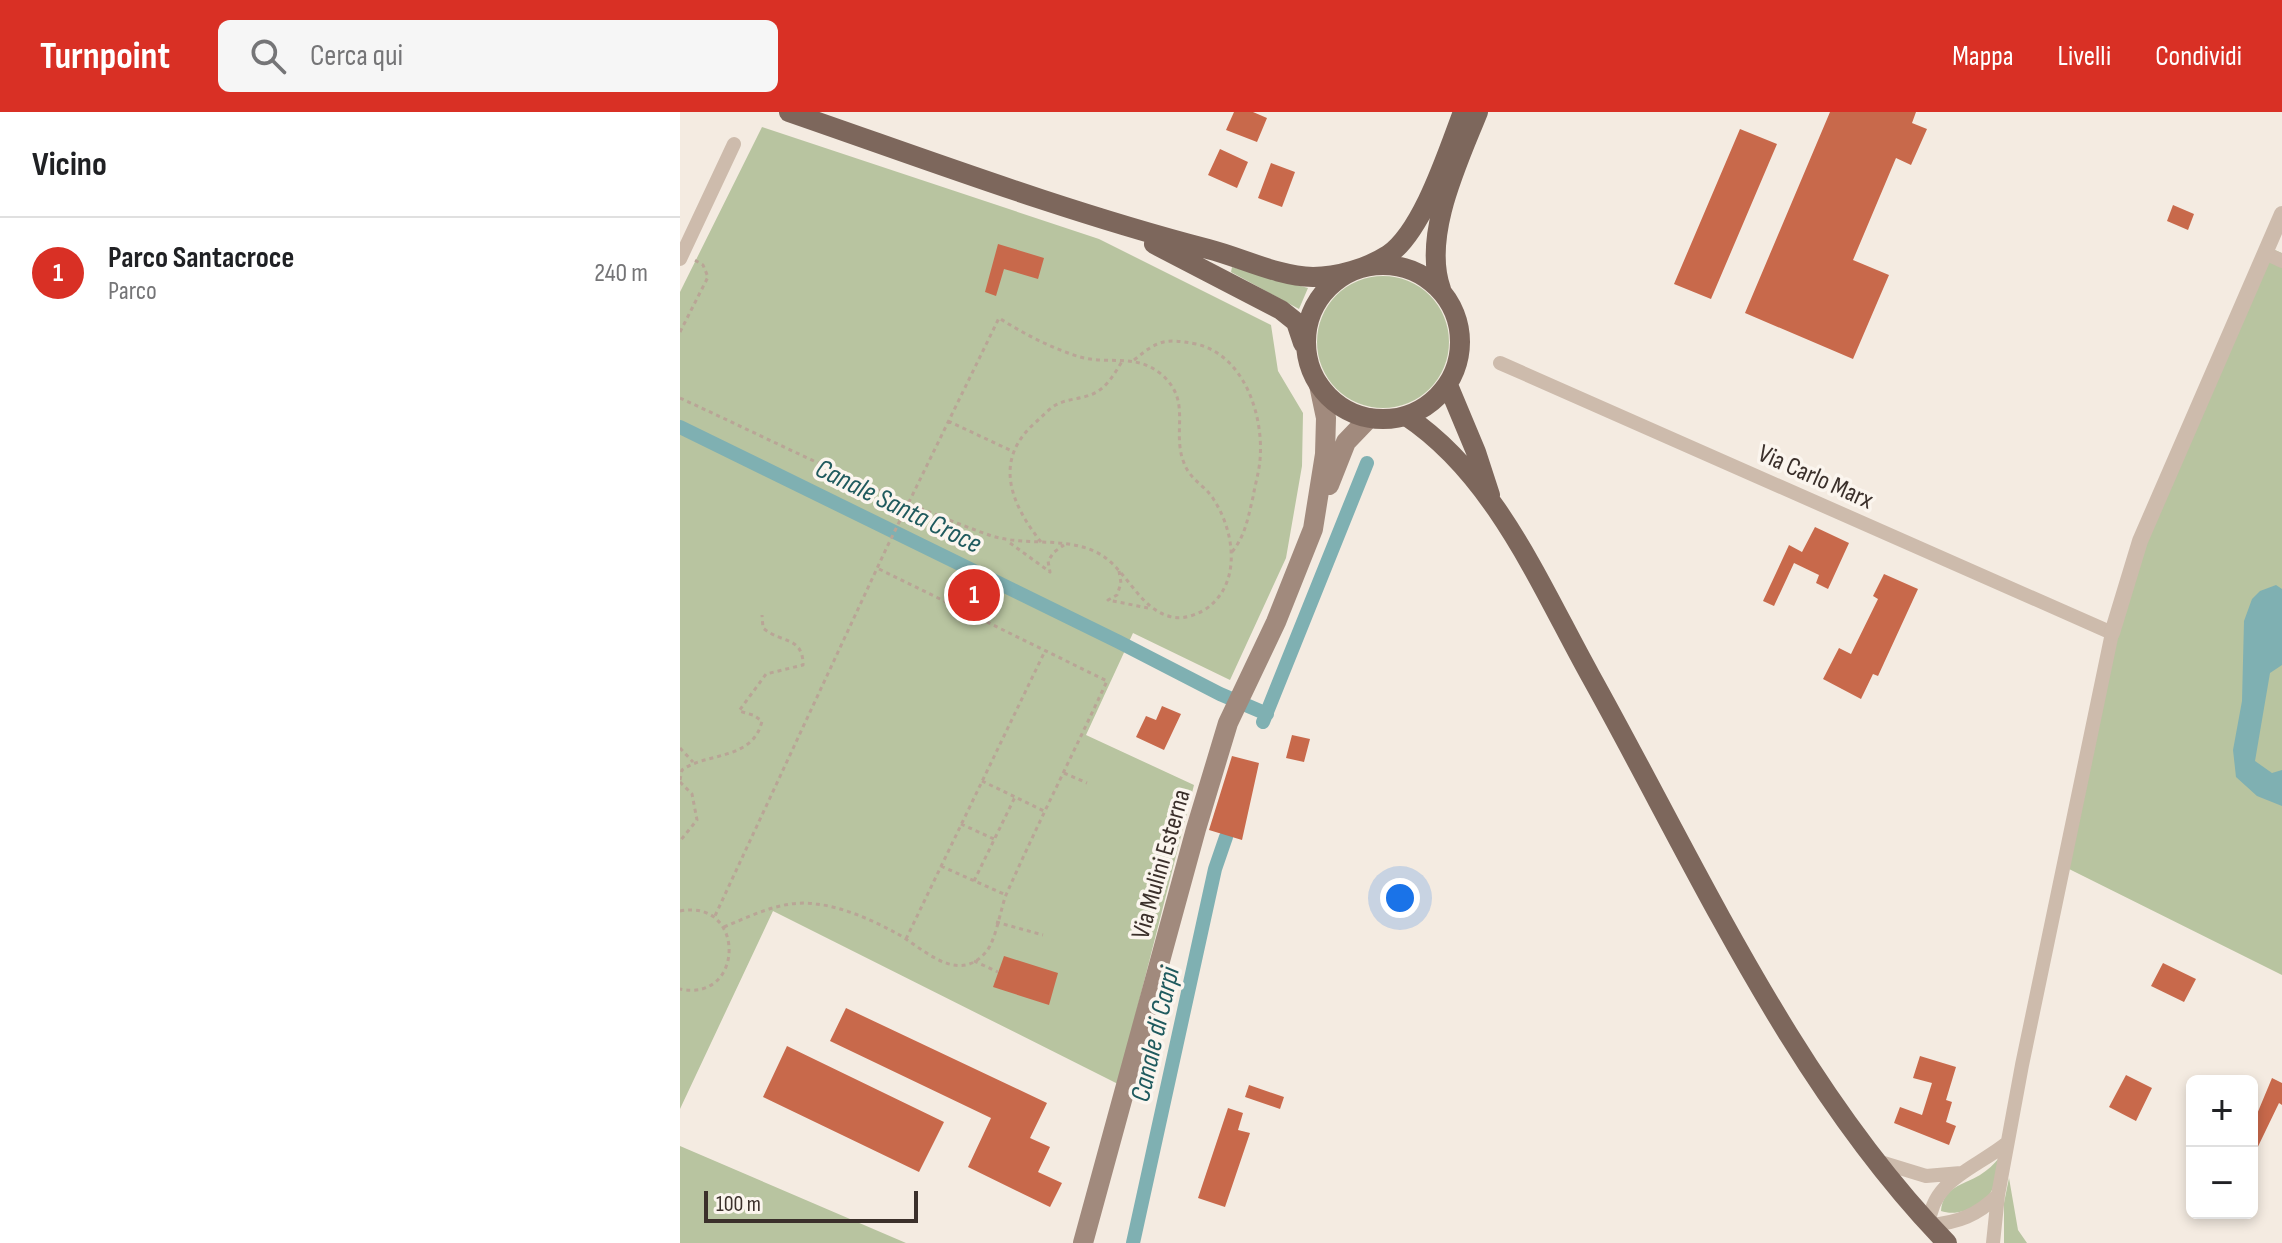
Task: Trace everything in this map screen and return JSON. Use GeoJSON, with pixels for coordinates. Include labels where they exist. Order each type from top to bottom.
{"type":"FeatureCollection","features":[{"type":"Feature","properties":{"kind":"main road"},"geometry":{"type":"LineString","coordinates":[[789,112],[1119,226],[1226,254],[1280,272],[1314,277],[1391,264],[1429,278],[1443,293]]}},
{"type":"Feature","properties":{"kind":"main road"},"geometry":{"type":"LineString","coordinates":[[1306,354],[1307,325],[1328,287],[1351,271],[1390,254],[1416,221],[1463,112]]}},
{"type":"Feature","properties":{"kind":"main road"},"geometry":{"type":"LineString","coordinates":[[1119,226],[1281,310],[1296,322],[1319,385],[1332,400],[1350,412],[1369,418],[1406,416],[1430,404],[1448,385],[1457,361],[1460,338],[1435,266],[1437,237],[1458,162],[1478,112]]}},
{"type":"Feature","properties":{"kind":"main road","name":"Via Mulini Esterna"},"geometry":{"type":"LineString","coordinates":[[1083,1243],[1191,844],[1228,723],[1305,553],[1317,510],[1325,454],[1326,418],[1319,385]]}},
{"type":"Feature","properties":{"kind":"main road"},"geometry":{"type":"LineString","coordinates":[[1448,385],[1476,452],[1492,502]]}},
{"type":"Feature","properties":{"kind":"main road"},"geometry":{"type":"LineString","coordinates":[[1406,416],[1432,433],[1492,502],[1616,721],[1734,940],[1808,1064],[1875,1160],[1947,1243]]}},
{"type":"Feature","properties":{"kind":"main road","name":"Via Mulini Esterna"},"geometry":{"type":"LineString","coordinates":[[1317,510],[1346,442],[1369,418]]}},
{"type":"Feature","properties":{"kind":"street"},"geometry":{"type":"LineString","coordinates":[[685,258],[734,144]]}},
{"type":"Feature","properties":{"kind":"street"},"geometry":{"type":"LineString","coordinates":[[1993,1243],[2007,1143],[2112,633],[2140,541],[2282,214]]}},
{"type":"Feature","properties":{"kind":"street"},"geometry":{"type":"LineString","coordinates":[[2265,253],[2282,261]]}},
{"type":"Feature","properties":{"kind":"street","name":"Via Carlo Marx"},"geometry":{"type":"LineString","coordinates":[[1500,363],[2112,633]]}},
{"type":"Feature","properties":{"kind":"street"},"geometry":{"type":"LineString","coordinates":[[1998,1195],[1970,1217],[1948,1224],[1929,1225],[1930,1208],[1941,1190],[2007,1143]]}},
{"type":"Feature","properties":{"kind":"street"},"geometry":{"type":"LineString","coordinates":[[1875,1160],[1926,1176],[1966,1173]]}},
{"type":"Feature","properties":{"kind":"path"},"geometry":{"type":"LineString","coordinates":[[680,332],[708,277],[703,265],[685,258]]}},
{"type":"Feature","properties":{"kind":"path"},"geometry":{"type":"LineString","coordinates":[[714,918],[877,568],[999,318],[1024,334],[1082,357],[1134,360],[1159,372],[1176,390],[1183,462],[1195,482],[1213,497],[1232,543],[1230,573],[1221,596],[1202,612],[1175,618],[1151,609],[1108,600],[1117,595],[1121,583],[1119,571]]}},
{"type":"Feature","properties":{"kind":"path"},"geometry":{"type":"LineString","coordinates":[[1134,360],[1160,341],[1180,341],[1210,348],[1227,360],[1242,379],[1253,402],[1260,430],[1260,461],[1242,541],[1231,553]]}},
{"type":"Feature","properties":{"kind":"path"},"geometry":{"type":"LineString","coordinates":[[1042,542],[1016,503],[1009,476],[1014,452],[1028,429],[1058,403],[1093,395],[1109,383],[1123,360]]}},
{"type":"Feature","properties":{"kind":"path"},"geometry":{"type":"LineString","coordinates":[[680,398],[910,503],[1007,541],[1050,572],[1048,561],[1054,552],[1065,545]]}},
{"type":"Feature","properties":{"kind":"path"},"geometry":{"type":"LineString","coordinates":[[948,420],[1014,452]]}},
{"type":"Feature","properties":{"kind":"path"},"geometry":{"type":"LineString","coordinates":[[1007,541],[1042,542],[1095,551],[1119,571],[1151,609]]}},
{"type":"Feature","properties":{"kind":"path"},"geometry":{"type":"LineString","coordinates":[[724,927],[776,906],[816,903],[866,918],[906,939],[938,961],[959,965],[974,961],[987,951],[1006,895],[1107,681],[877,568]]}},
{"type":"Feature","properties":{"kind":"path"},"geometry":{"type":"LineString","coordinates":[[680,841],[697,820],[692,794],[680,781],[682,770],[693,762],[709,761],[735,752],[760,733],[762,721],[739,711],[744,702],[766,674],[803,665],[803,652],[795,642],[775,638],[763,628],[762,615]]}},
{"type":"Feature","properties":{"kind":"path"},"geometry":{"type":"LineString","coordinates":[[906,939],[1045,651]]}},
{"type":"Feature","properties":{"kind":"path"},"geometry":{"type":"LineString","coordinates":[[680,748],[693,762]]}},
{"type":"Feature","properties":{"kind":"path"},"geometry":{"type":"LineString","coordinates":[[1064,773],[1087,783]]}},
{"type":"Feature","properties":{"kind":"path"},"geometry":{"type":"LineString","coordinates":[[982,781],[1046,812]]}},
{"type":"Feature","properties":{"kind":"path"},"geometry":{"type":"LineString","coordinates":[[974,881],[1015,797]]}},
{"type":"Feature","properties":{"kind":"path"},"geometry":{"type":"LineString","coordinates":[[961,824],[994,839]]}},
{"type":"Feature","properties":{"kind":"path"},"geometry":{"type":"LineString","coordinates":[[941,866],[1006,895]]}},
{"type":"Feature","properties":{"kind":"path"},"geometry":{"type":"LineString","coordinates":[[680,911],[703,912],[714,918],[724,927],[731,953],[728,966],[710,986],[697,990],[680,989]]}},
{"type":"Feature","properties":{"kind":"path"},"geometry":{"type":"LineString","coordinates":[[996,922],[1043,935]]}},
{"type":"Feature","properties":{"kind":"path"},"geometry":{"type":"LineString","coordinates":[[974,961],[998,972]]}},
{"type":"Feature","properties":{"kind":"green space"},"geometry":{"type":"Polygon","coordinates":[[[762,127],[1099,239],[1271,325],[1278,371],[1303,413],[1302,466],[1286,558],[1230,680],[1133,633],[1086,735],[1194,785],[1118,1084],[773,911],[680,1109],[680,292],[762,127]]]}},
{"type":"Feature","properties":{"kind":"green space"},"geometry":{"type":"Polygon","coordinates":[[[2270,248],[2282,253],[2282,975],[2061,865],[2133,564],[2270,248]]]}},
{"type":"Feature","properties":{"kind":"green space"},"geometry":{"type":"Polygon","coordinates":[[[1232,267],[1308,288],[1299,309],[1231,272],[1232,267]]]}},
{"type":"Feature","properties":{"kind":"green space"},"geometry":{"type":"Polygon","coordinates":[[[1383,276],[1408,281],[1430,295],[1444,317],[1449,342],[1444,367],[1430,389],[1408,403],[1383,408],[1358,403],[1336,389],[1322,367],[1317,342],[1322,317],[1336,295],[1358,281],[1383,276]]]}},
{"type":"Feature","properties":{"kind":"green space"},"geometry":{"type":"Polygon","coordinates":[[[680,1146],[906,1243],[680,1243],[680,1146]]]}},
{"type":"Feature","properties":{"kind":"green space"},"geometry":{"type":"Polygon","coordinates":[[[1999,1158],[1993,1186],[1983,1201],[1955,1213],[1941,1211],[1950,1192],[1983,1173],[1999,1158]]]}},
{"type":"Feature","properties":{"kind":"green space"},"geometry":{"type":"Polygon","coordinates":[[[2009,1178],[2018,1230],[2027,1243],[2004,1243],[2004,1203],[2009,1178]]]}},
{"type":"Feature","properties":{"kind":"water"},"geometry":{"type":"Polygon","coordinates":[[[2276,585],[2282,589],[2282,665],[2270,673],[2255,761],[2272,773],[2282,770],[2282,806],[2257,796],[2236,777],[2233,750],[2242,701],[2244,621],[2252,599],[2260,591],[2276,585]]]}},
{"type":"Feature","properties":{"kind":"building"},"geometry":{"type":"Polygon","coordinates":[[[1234,112],[1253,112],[1267,118],[1257,142],[1226,130],[1234,112]]]}},
{"type":"Feature","properties":{"kind":"building"},"geometry":{"type":"Polygon","coordinates":[[[1830,112],[1916,112],[1912,123],[1927,129],[1911,165],[1896,158],[1853,260],[1889,275],[1853,359],[1745,313],[1830,112]]]}},
{"type":"Feature","properties":{"kind":"building"},"geometry":{"type":"Polygon","coordinates":[[[1740,129],[1777,144],[1711,299],[1674,284],[1740,129]]]}},
{"type":"Feature","properties":{"kind":"building"},"geometry":{"type":"Polygon","coordinates":[[[1220,149],[1248,162],[1237,188],[1208,175],[1220,149]]]}},
{"type":"Feature","properties":{"kind":"building"},"geometry":{"type":"Polygon","coordinates":[[[1271,163],[1295,172],[1282,207],[1258,198],[1271,163]]]}},
{"type":"Feature","properties":{"kind":"building"},"geometry":{"type":"Polygon","coordinates":[[[2173,205],[2194,214],[2188,230],[2167,221],[2173,205]]]}},
{"type":"Feature","properties":{"kind":"building"},"geometry":{"type":"Polygon","coordinates":[[[998,244],[1044,258],[1038,279],[1004,269],[996,296],[985,292],[998,244]]]}},
{"type":"Feature","properties":{"kind":"building"},"geometry":{"type":"Polygon","coordinates":[[[1815,527],[1849,543],[1828,589],[1816,583],[1819,575],[1794,563],[1774,606],[1763,601],[1789,545],[1802,552],[1815,527]]]}},
{"type":"Feature","properties":{"kind":"building"},"geometry":{"type":"Polygon","coordinates":[[[1884,574],[1918,589],[1878,676],[1873,674],[1861,699],[1823,679],[1839,648],[1851,654],[1878,599],[1873,596],[1884,574]]]}},
{"type":"Feature","properties":{"kind":"building"},"geometry":{"type":"Polygon","coordinates":[[[1162,706],[1181,714],[1164,750],[1136,737],[1146,716],[1156,720],[1162,706]]]}},
{"type":"Feature","properties":{"kind":"building"},"geometry":{"type":"Polygon","coordinates":[[[1292,735],[1310,739],[1304,762],[1286,758],[1292,735]]]}},
{"type":"Feature","properties":{"kind":"building"},"geometry":{"type":"Polygon","coordinates":[[[1232,756],[1259,763],[1242,840],[1209,830],[1232,756]]]}},
{"type":"Feature","properties":{"kind":"building"},"geometry":{"type":"Polygon","coordinates":[[[1004,956],[1058,973],[1049,1005],[993,987],[1004,956]]]}},
{"type":"Feature","properties":{"kind":"building"},"geometry":{"type":"Polygon","coordinates":[[[2163,963],[2196,979],[2184,1002],[2151,986],[2163,963]]]}},
{"type":"Feature","properties":{"kind":"building"},"geometry":{"type":"Polygon","coordinates":[[[846,1008],[1047,1103],[1030,1138],[1050,1147],[1038,1172],[1062,1183],[1050,1207],[968,1167],[991,1118],[830,1041],[846,1008]]]}},
{"type":"Feature","properties":{"kind":"building"},"geometry":{"type":"Polygon","coordinates":[[[787,1046],[944,1122],[919,1172],[763,1097],[787,1046]]]}},
{"type":"Feature","properties":{"kind":"building"},"geometry":{"type":"Polygon","coordinates":[[[1920,1056],[1956,1067],[1946,1100],[1952,1102],[1946,1122],[1956,1126],[1949,1145],[1894,1123],[1900,1107],[1922,1115],[1932,1083],[1913,1078],[1920,1056]]]}},
{"type":"Feature","properties":{"kind":"building"},"geometry":{"type":"Polygon","coordinates":[[[2126,1075],[2152,1088],[2136,1121],[2109,1107],[2126,1075]]]}},
{"type":"Feature","properties":{"kind":"building"},"geometry":{"type":"Polygon","coordinates":[[[2272,1078],[2282,1083],[2282,1105],[2279,1103],[2258,1147],[2258,1112],[2272,1078]]]}},
{"type":"Feature","properties":{"kind":"building"},"geometry":{"type":"Polygon","coordinates":[[[1249,1085],[1284,1097],[1280,1109],[1245,1097],[1249,1085]]]}},
{"type":"Feature","properties":{"kind":"building"},"geometry":{"type":"Polygon","coordinates":[[[1228,1108],[1243,1113],[1238,1130],[1250,1133],[1225,1207],[1198,1198],[1228,1108]]]}},
{"type":"Feature","properties":{"kind":"waterway","name":"Canale Santa Croce"},"geometry":{"type":"LineString","coordinates":[[680,427],[1220,694],[1267,714]]}},
{"type":"Feature","properties":{"kind":"waterway","name":"Canale di Carpi"},"geometry":{"type":"LineString","coordinates":[[1263,722],[1367,463]]}},
{"type":"Feature","properties":{"kind":"waterway","name":"Canale di Carpi"},"geometry":{"type":"LineString","coordinates":[[1133,1243],[1215,869],[1226,837]]}},
{"type":"Feature","properties":{"kind":"place","name":"Parco Santacroce"},"geometry":{"type":"Point","coordinates":[974,595]}}]}
